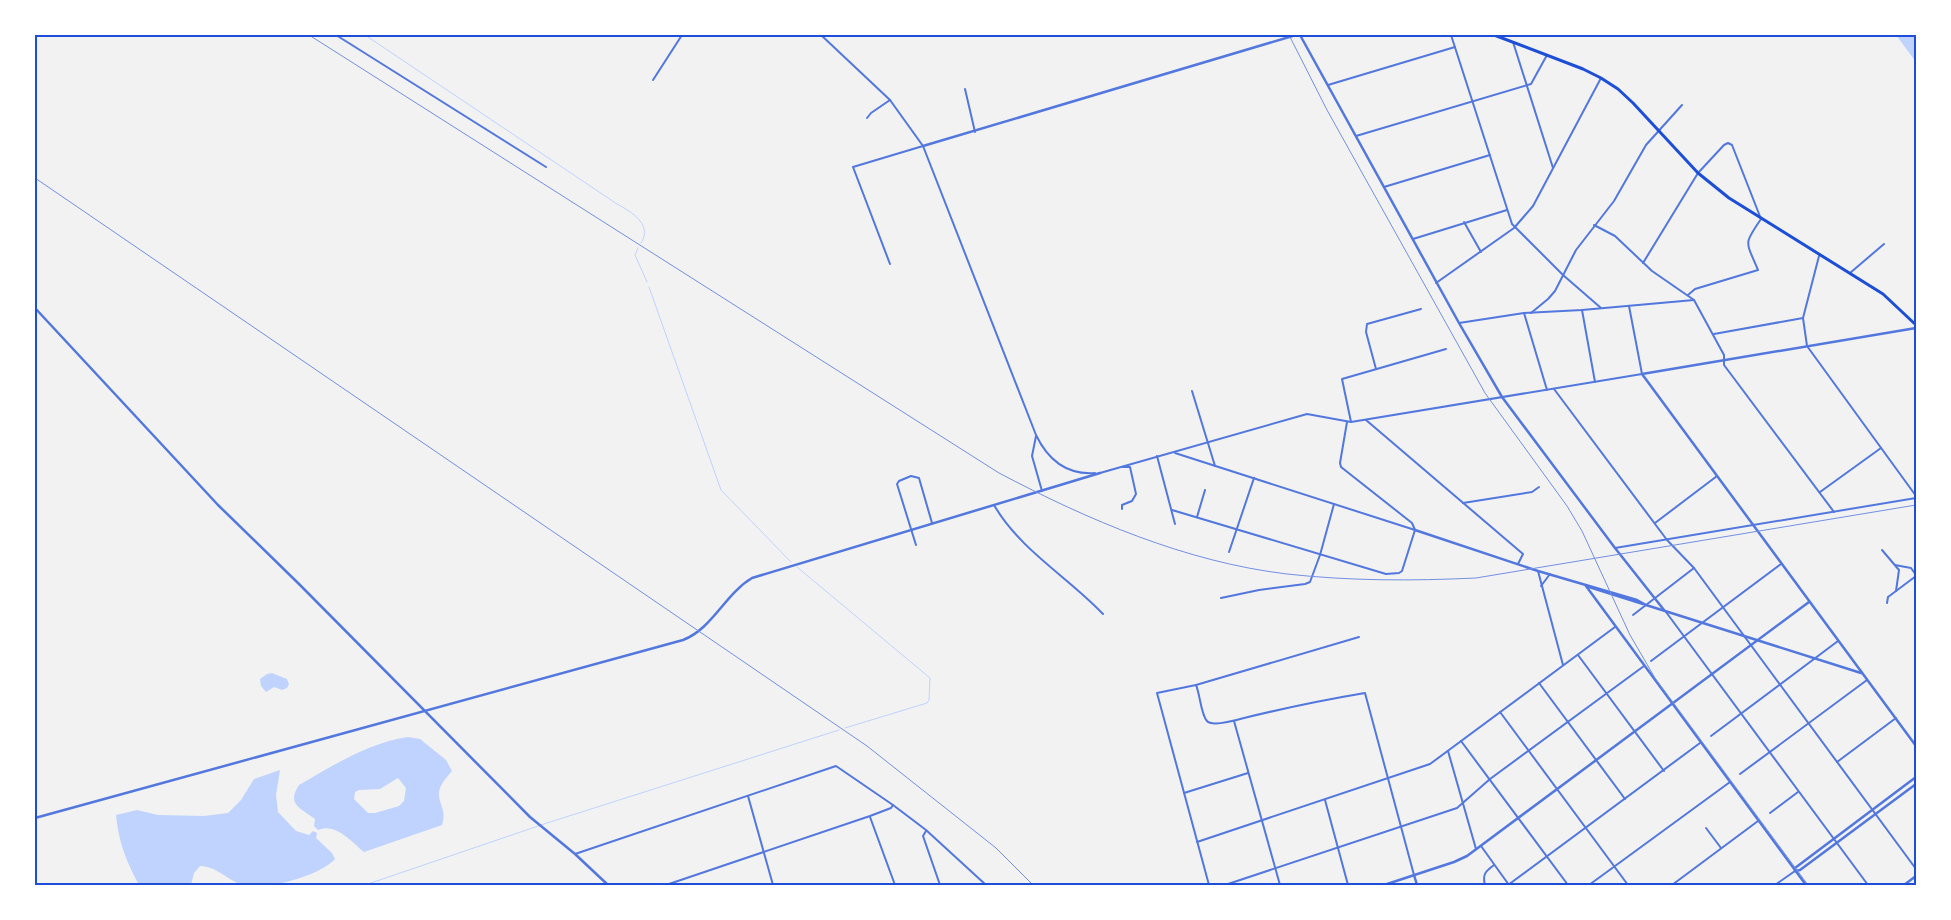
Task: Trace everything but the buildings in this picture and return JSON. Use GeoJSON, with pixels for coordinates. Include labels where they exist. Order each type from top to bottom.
{"type":"FeatureCollection","features":[{"type":"Feature","properties":{"kind":"main road"},"geometry":{"type":"LineString","coordinates":[[1494,35],[1601,78],[1618,89],[1698,173],[1729,198],[1892,301],[1916,326]]}},
{"type":"Feature","properties":{"kind":"street"},"geometry":{"type":"LineString","coordinates":[[336,35],[546,167]]}},
{"type":"Feature","properties":{"kind":"street"},"geometry":{"type":"LineString","coordinates":[[653,80],[682,35]]}},
{"type":"Feature","properties":{"kind":"street"},"geometry":{"type":"LineString","coordinates":[[821,35],[890,100],[923,146],[1036,435],[1046,453],[1063,467],[1079,473],[1100,473]]}},
{"type":"Feature","properties":{"kind":"street"},"geometry":{"type":"LineString","coordinates":[[890,264],[853,167],[1296,35]]}},
{"type":"Feature","properties":{"kind":"street"},"geometry":{"type":"LineString","coordinates":[[1300,35],[1459,324],[1502,397],[1614,548],[1664,610],[1742,713],[1798,792],[1868,885]]}},
{"type":"Feature","properties":{"kind":"street"},"geometry":{"type":"LineString","coordinates":[[1451,35],[1514,228],[1601,308]]}},
{"type":"Feature","properties":{"kind":"street"},"geometry":{"type":"LineString","coordinates":[[1513,42],[1553,168]]}},
{"type":"Feature","properties":{"kind":"street"},"geometry":{"type":"LineString","coordinates":[[1328,85],[1455,47]]}},
{"type":"Feature","properties":{"kind":"street"},"geometry":{"type":"LineString","coordinates":[[1355,136],[1527,85],[1534,80],[1547,55]]}},
{"type":"Feature","properties":{"kind":"street"},"geometry":{"type":"LineString","coordinates":[[1436,282],[1514,228],[1533,206],[1601,78]]}},
{"type":"Feature","properties":{"kind":"street"},"geometry":{"type":"LineString","coordinates":[[964,89],[975,132]]}},
{"type":"Feature","properties":{"kind":"street"},"geometry":{"type":"LineString","coordinates":[[867,118],[890,100]]}},
{"type":"Feature","properties":{"kind":"street"},"geometry":{"type":"LineString","coordinates":[[1531,313],[1555,291],[1576,250],[1614,200],[1639,156],[1658,130],[1682,104]]}},
{"type":"Feature","properties":{"kind":"street"},"geometry":{"type":"LineString","coordinates":[[1643,263],[1698,173],[1724,145],[1728,143],[1732,145],[1738,156],[1761,219],[1749,236],[1747,244],[1758,270],[1695,289],[1688,295]]}},
{"type":"Feature","properties":{"kind":"street"},"geometry":{"type":"LineString","coordinates":[[1384,187],[1490,155]]}},
{"type":"Feature","properties":{"kind":"street"},"geometry":{"type":"LineString","coordinates":[[1413,239],[1507,210]]}},
{"type":"Feature","properties":{"kind":"street"},"geometry":{"type":"LineString","coordinates":[[1464,222],[1481,252]]}},
{"type":"Feature","properties":{"kind":"street"},"geometry":{"type":"LineString","coordinates":[[1594,225],[1615,236],[1643,263],[1694,300],[1724,355],[1724,365],[1834,512]]}},
{"type":"Feature","properties":{"kind":"street"},"geometry":{"type":"LineString","coordinates":[[1850,274],[1884,244]]}},
{"type":"Feature","properties":{"kind":"street"},"geometry":{"type":"LineString","coordinates":[[1614,548],[1916,497],[1807,346],[1803,318],[1819,256]]}},
{"type":"Feature","properties":{"kind":"street"},"geometry":{"type":"LineString","coordinates":[[1459,324],[1524,313],[1694,300]]}},
{"type":"Feature","properties":{"kind":"street"},"geometry":{"type":"LineString","coordinates":[[1629,306],[1642,374],[1916,746]]}},
{"type":"Feature","properties":{"kind":"street"},"geometry":{"type":"LineString","coordinates":[[35,308],[218,505],[530,818],[575,854],[608,885]]}},
{"type":"Feature","properties":{"kind":"street"},"geometry":{"type":"LineString","coordinates":[[1376,369],[1366,332],[1367,324],[1421,309]]}},
{"type":"Feature","properties":{"kind":"street"},"geometry":{"type":"LineString","coordinates":[[1582,310],[1595,382]]}},
{"type":"Feature","properties":{"kind":"street"},"geometry":{"type":"LineString","coordinates":[[1524,313],[1547,390]]}},
{"type":"Feature","properties":{"kind":"street"},"geometry":{"type":"LineString","coordinates":[[1713,334],[1803,318]]}},
{"type":"Feature","properties":{"kind":"street"},"geometry":{"type":"LineString","coordinates":[[35,818],[682,640],[697,633],[732,593],[752,578],[1157,456],[1307,414],[1347,422],[1366,420],[1916,326]]}},
{"type":"Feature","properties":{"kind":"street"},"geometry":{"type":"LineString","coordinates":[[1352,422],[1342,379],[1446,349]]}},
{"type":"Feature","properties":{"kind":"street"},"geometry":{"type":"LineString","coordinates":[[1554,389],[1667,540],[1694,568],[1916,869]]}},
{"type":"Feature","properties":{"kind":"street"},"geometry":{"type":"LineString","coordinates":[[1192,391],[1215,466]]}},
{"type":"Feature","properties":{"kind":"street"},"geometry":{"type":"LineString","coordinates":[[1366,420],[1523,554],[1518,564]]}},
{"type":"Feature","properties":{"kind":"street"},"geometry":{"type":"LineString","coordinates":[[1347,422],[1340,463],[1341,467],[1412,523],[1416,530]]}},
{"type":"Feature","properties":{"kind":"street"},"geometry":{"type":"LineString","coordinates":[[1036,435],[1032,456],[1042,491]]}},
{"type":"Feature","properties":{"kind":"street"},"geometry":{"type":"LineString","coordinates":[[1820,492],[1880,448]]}},
{"type":"Feature","properties":{"kind":"street"},"geometry":{"type":"LineString","coordinates":[[1174,452],[1538,571],[1621,595],[1646,605],[1703,621],[1862,673]]}},
{"type":"Feature","properties":{"kind":"street"},"geometry":{"type":"LineString","coordinates":[[1157,456],[1175,524]]}},
{"type":"Feature","properties":{"kind":"street"},"geometry":{"type":"LineString","coordinates":[[1117,468],[1130,467],[1136,494],[1132,501],[1122,505],[1122,509]]}},
{"type":"Feature","properties":{"kind":"street"},"geometry":{"type":"LineString","coordinates":[[916,545],[897,484],[899,481],[911,476],[917,476],[920,480],[932,523]]}},
{"type":"Feature","properties":{"kind":"street"},"geometry":{"type":"LineString","coordinates":[[1655,523],[1717,476]]}},
{"type":"Feature","properties":{"kind":"street"},"geometry":{"type":"LineString","coordinates":[[1229,552],[1254,477]]}},
{"type":"Feature","properties":{"kind":"street"},"geometry":{"type":"LineString","coordinates":[[1463,503],[1532,492],[1539,487]]}},
{"type":"Feature","properties":{"kind":"street"},"geometry":{"type":"LineString","coordinates":[[1197,517],[1205,490]]}},
{"type":"Feature","properties":{"kind":"street"},"geometry":{"type":"LineString","coordinates":[[1221,598],[1310,582],[1314,576],[1334,503]]}},
{"type":"Feature","properties":{"kind":"street"},"geometry":{"type":"LineString","coordinates":[[994,506],[1007,526],[1048,566],[1103,614]]}},
{"type":"Feature","properties":{"kind":"street"},"geometry":{"type":"LineString","coordinates":[[1172,510],[1386,574],[1399,573],[1416,530]]}},
{"type":"Feature","properties":{"kind":"street"},"geometry":{"type":"LineString","coordinates":[[1882,550],[1899,570],[1896,591]]}},
{"type":"Feature","properties":{"kind":"street"},"geometry":{"type":"LineString","coordinates":[[1651,661],[1781,564]]}},
{"type":"Feature","properties":{"kind":"street"},"geometry":{"type":"LineString","coordinates":[[1886,603],[1888,597],[1916,575],[1911,568],[1895,565]]}},
{"type":"Feature","properties":{"kind":"street"},"geometry":{"type":"LineString","coordinates":[[1632,615],[1694,568]]}},
{"type":"Feature","properties":{"kind":"street"},"geometry":{"type":"LineString","coordinates":[[1538,571],[1563,666]]}},
{"type":"Feature","properties":{"kind":"street"},"geometry":{"type":"LineString","coordinates":[[1541,586],[1550,574]]}},
{"type":"Feature","properties":{"kind":"street"},"geometry":{"type":"LineString","coordinates":[[1586,586],[1615,628],[1806,885]]}},
{"type":"Feature","properties":{"kind":"street"},"geometry":{"type":"LineString","coordinates":[[1384,885],[1454,862],[1476,849],[1809,602]]}},
{"type":"Feature","properties":{"kind":"street"},"geometry":{"type":"LineString","coordinates":[[1197,842],[1430,764],[1615,628]]}},
{"type":"Feature","properties":{"kind":"street"},"geometry":{"type":"LineString","coordinates":[[1209,885],[1158,693],[1196,685],[1358,637]]}},
{"type":"Feature","properties":{"kind":"street"},"geometry":{"type":"LineString","coordinates":[[1711,736],[1838,641]]}},
{"type":"Feature","properties":{"kind":"street"},"geometry":{"type":"LineString","coordinates":[[1578,655],[1664,771]]}},
{"type":"Feature","properties":{"kind":"street"},"geometry":{"type":"LineString","coordinates":[[1225,885],[1458,808],[1463,801],[1490,779],[1644,666]]}},
{"type":"Feature","properties":{"kind":"street"},"geometry":{"type":"LineString","coordinates":[[1740,774],[1867,680]]}},
{"type":"Feature","properties":{"kind":"street"},"geometry":{"type":"LineString","coordinates":[[1539,683],[1625,799]]}},
{"type":"Feature","properties":{"kind":"street"},"geometry":{"type":"LineString","coordinates":[[1196,685],[1207,721],[1212,724],[1234,721],[1303,703],[1364,693],[1417,885]]}},
{"type":"Feature","properties":{"kind":"street"},"geometry":{"type":"LineString","coordinates":[[1500,712],[1628,885]]}},
{"type":"Feature","properties":{"kind":"street"},"geometry":{"type":"LineString","coordinates":[[1837,762],[1896,718]]}},
{"type":"Feature","properties":{"kind":"street"},"geometry":{"type":"LineString","coordinates":[[1234,721],[1280,885]]}},
{"type":"Feature","properties":{"kind":"street"},"geometry":{"type":"LineString","coordinates":[[1461,740],[1568,885]]}},
{"type":"Feature","properties":{"kind":"street"},"geometry":{"type":"LineString","coordinates":[[1481,845],[1508,885],[1700,743]]}},
{"type":"Feature","properties":{"kind":"street"},"geometry":{"type":"LineString","coordinates":[[1448,751],[1476,849]]}},
{"type":"Feature","properties":{"kind":"street"},"geometry":{"type":"LineString","coordinates":[[575,854],[836,766],[926,830],[986,885]]}},
{"type":"Feature","properties":{"kind":"street"},"geometry":{"type":"LineString","coordinates":[[1184,794],[1248,773]]}},
{"type":"Feature","properties":{"kind":"street"},"geometry":{"type":"LineString","coordinates":[[1795,871],[1795,868],[1916,777]]}},
{"type":"Feature","properties":{"kind":"street"},"geometry":{"type":"LineString","coordinates":[[1590,885],[1730,782]]}},
{"type":"Feature","properties":{"kind":"street"},"geometry":{"type":"LineString","coordinates":[[1775,885],[1795,871],[1798,871],[1916,784]]}},
{"type":"Feature","properties":{"kind":"street"},"geometry":{"type":"LineString","coordinates":[[1770,813],[1798,792]]}},
{"type":"Feature","properties":{"kind":"street"},"geometry":{"type":"LineString","coordinates":[[747,795],[773,885]]}},
{"type":"Feature","properties":{"kind":"street"},"geometry":{"type":"LineString","coordinates":[[1326,800],[1348,885]]}},
{"type":"Feature","properties":{"kind":"street"},"geometry":{"type":"LineString","coordinates":[[666,885],[870,816],[891,808],[893,805]]}},
{"type":"Feature","properties":{"kind":"street"},"geometry":{"type":"LineString","coordinates":[[870,816],[895,885]]}},
{"type":"Feature","properties":{"kind":"street"},"geometry":{"type":"LineString","coordinates":[[1672,885],[1758,821]]}},
{"type":"Feature","properties":{"kind":"street"},"geometry":{"type":"LineString","coordinates":[[1706,828],[1721,848]]}},
{"type":"Feature","properties":{"kind":"street"},"geometry":{"type":"LineString","coordinates":[[926,830],[923,836],[940,885]]}},
{"type":"Feature","properties":{"kind":"street"},"geometry":{"type":"LineString","coordinates":[[1484,885],[1483,876],[1494,864]]}},
{"type":"Feature","properties":{"kind":"street"},"geometry":{"type":"LineString","coordinates":[[1904,885],[1916,876]]}},
{"type":"Feature","properties":{"kind":"water"},"geometry":{"type":"Polygon","coordinates":[[[1896,35],[1916,35],[1916,62],[1896,35]]]}},
{"type":"Feature","properties":{"kind":"water"},"geometry":{"type":"Polygon","coordinates":[[[272,673],[287,679],[289,684],[287,688],[282,690],[274,687],[266,692],[261,686],[260,679],[272,673]]]}},
{"type":"Feature","properties":{"kind":"water"},"geometry":{"type":"Polygon","coordinates":[[[408,737],[420,739],[446,760],[452,771],[442,783],[439,792],[444,815],[442,825],[364,852],[337,831],[324,828],[318,830],[314,826],[315,819],[300,809],[295,802],[295,792],[299,785],[352,756],[393,740],[408,737]],[[398,778],[380,789],[359,790],[355,792],[354,799],[368,813],[375,813],[399,806],[404,801],[406,788],[398,778]]]}},
{"type":"Feature","properties":{"kind":"water"},"geometry":{"type":"Polygon","coordinates":[[[280,770],[276,795],[278,812],[296,831],[309,835],[313,831],[317,833],[316,838],[332,853],[335,859],[328,865],[292,881],[265,886],[243,885],[212,868],[200,866],[194,873],[191,885],[139,885],[124,852],[116,815],[137,810],[158,815],[204,816],[228,813],[241,800],[254,779],[280,770]]]}},
{"type":"Feature","properties":{"kind":"waterway"},"geometry":{"type":"LineString","coordinates":[[365,35],[629,211],[643,225],[644,236],[641,243]]}},
{"type":"Feature","properties":{"kind":"waterway"},"geometry":{"type":"LineString","coordinates":[[638,248],[635,255],[647,282]]}},
{"type":"Feature","properties":{"kind":"waterway"},"geometry":{"type":"LineString","coordinates":[[649,287],[721,490],[791,562]]}},
{"type":"Feature","properties":{"kind":"waterway"},"geometry":{"type":"LineString","coordinates":[[797,567],[930,678],[929,700],[927,703],[845,728]]}},
{"type":"Feature","properties":{"kind":"waterway"},"geometry":{"type":"LineString","coordinates":[[365,885],[547,823],[839,730]]}},
{"type":"Feature","properties":{"kind":"railway"},"geometry":{"type":"LineString","coordinates":[[309,35],[999,473],[1067,507],[1138,537],[1212,560],[1287,574],[1334,578],[1381,580],[1476,578],[1916,505]]}},
{"type":"Feature","properties":{"kind":"railway"},"geometry":{"type":"LineString","coordinates":[[1289,35],[1327,110],[1485,393],[1567,506],[1582,531],[1630,635],[1655,678],[1808,885]]}},
{"type":"Feature","properties":{"kind":"railway"},"geometry":{"type":"LineString","coordinates":[[35,178],[867,746],[996,848],[1033,885]]}}]}
